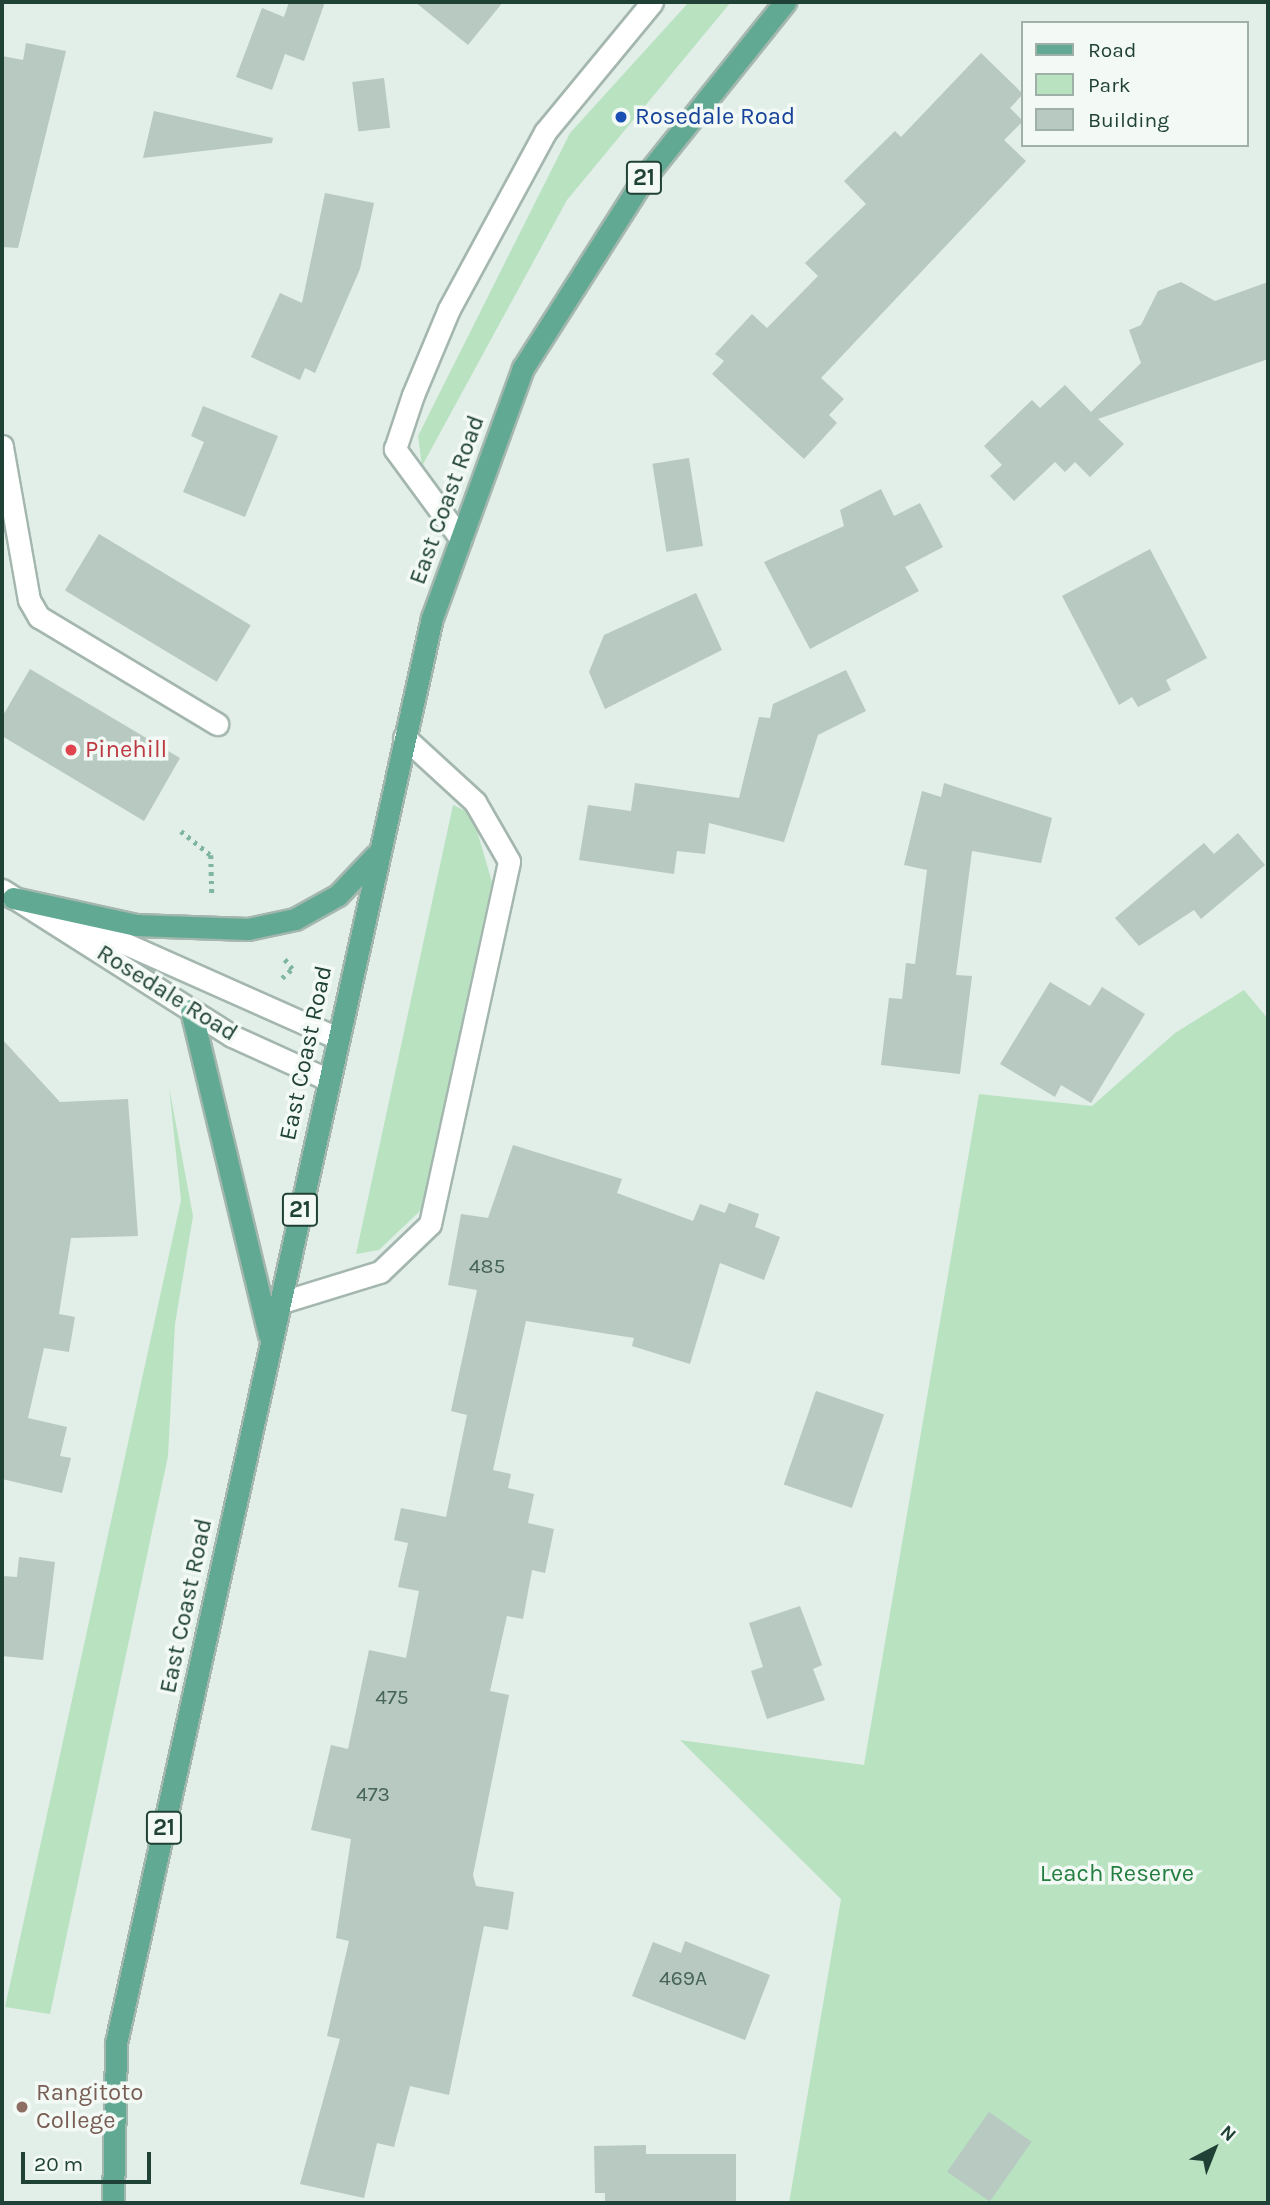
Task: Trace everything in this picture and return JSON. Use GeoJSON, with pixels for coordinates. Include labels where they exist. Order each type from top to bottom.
{"type":"FeatureCollection","features":[{"type":"Feature","properties":{"kind":"main road"},"geometry":{"type":"LineString","coordinates":[[461,539],[396,449],[413,395],[449,309],[545,132],[652,2]]}},
{"type":"Feature","properties":{"kind":"main road","name":"East Coast Road"},"geometry":{"type":"LineString","coordinates":[[113,2203],[116,2043],[375,856],[432,618],[523,368],[644,178],[785,2]]}},
{"type":"Feature","properties":{"kind":"main road"},"geometry":{"type":"LineString","coordinates":[[2,447],[29,600],[39,617],[217,723]]}},
{"type":"Feature","properties":{"kind":"main road"},"geometry":{"type":"LineString","coordinates":[[279,1303],[380,1272],[430,1224],[439,1184],[509,861],[475,802],[404,737]]}},
{"type":"Feature","properties":{"kind":"main road"},"geometry":{"type":"LineString","coordinates":[[7,894],[136,925],[248,929],[295,919],[338,895],[375,856]]}},
{"type":"Feature","properties":{"kind":"main road","name":"Rosedale Road"},"geometry":{"type":"LineString","coordinates":[[7,894],[191,1010],[327,1079]]}},
{"type":"Feature","properties":{"kind":"main road","name":"Rosedale Road"},"geometry":{"type":"LineString","coordinates":[[7,894],[119,937],[335,1037]]}},
{"type":"Feature","properties":{"kind":"main road"},"geometry":{"type":"LineString","coordinates":[[191,1010],[270,1341]]}},
{"type":"Feature","properties":{"kind":"path"},"geometry":{"type":"LineString","coordinates":[[181,831],[211,855],[211,904]]}},
{"type":"Feature","properties":{"kind":"path"},"geometry":{"type":"LineString","coordinates":[[274,956],[275,946]]}},
{"type":"Feature","properties":{"kind":"green space"},"geometry":{"type":"Polygon","coordinates":[[[689,2],[731,2],[567,200],[422,466],[418,436],[570,133],[689,2]]]}},
{"type":"Feature","properties":{"kind":"green space"},"geometry":{"type":"Polygon","coordinates":[[[453,805],[472,814],[492,882],[421,1210],[379,1250],[356,1254],[453,805]]]}},
{"type":"Feature","properties":{"kind":"green space","name":"Leach Reserve"},"geometry":{"type":"Polygon","coordinates":[[[1244,990],[1268,1019],[1268,2203],[789,2203],[841,1899],[680,1740],[864,1765],[979,1094],[1092,1106],[1175,1033],[1244,990]]]}},
{"type":"Feature","properties":{"kind":"green space"},"geometry":{"type":"Polygon","coordinates":[[[169,1087],[193,1216],[175,1324],[168,1456],[50,2014],[5,2007],[181,1200],[169,1087]]]}},
{"type":"Feature","properties":{"kind":"building"},"geometry":{"type":"Polygon","coordinates":[[[289,2],[325,2],[304,61],[285,54],[272,90],[236,77],[262,8],[284,17],[289,2]]]}},
{"type":"Feature","properties":{"kind":"building"},"geometry":{"type":"Polygon","coordinates":[[[415,2],[503,2],[468,45],[415,2]]]}},
{"type":"Feature","properties":{"kind":"building"},"geometry":{"type":"Polygon","coordinates":[[[26,43],[66,51],[18,248],[2,247],[2,56],[23,60],[26,43]]]}},
{"type":"Feature","properties":{"kind":"building"},"geometry":{"type":"Polygon","coordinates":[[[981,53],[1021,92],[1021,96],[1010,108],[1021,119],[1021,123],[1004,140],[1026,161],[821,378],[844,399],[829,415],[837,423],[804,459],[712,374],[724,361],[715,354],[752,314],[767,328],[818,276],[805,263],[866,204],[844,181],[895,131],[901,137],[981,53]]]}},
{"type":"Feature","properties":{"kind":"building"},"geometry":{"type":"Polygon","coordinates":[[[384,78],[390,128],[358,132],[352,82],[384,78]]]}},
{"type":"Feature","properties":{"kind":"building"},"geometry":{"type":"Polygon","coordinates":[[[154,111],[273,138],[272,143],[143,158],[154,111]]]}},
{"type":"Feature","properties":{"kind":"building"},"geometry":{"type":"Polygon","coordinates":[[[325,193],[374,203],[360,269],[315,373],[305,368],[300,380],[251,357],[280,293],[302,303],[325,193]]]}},
{"type":"Feature","properties":{"kind":"building"},"geometry":{"type":"Polygon","coordinates":[[[1181,282],[1215,301],[1268,282],[1268,359],[1098,419],[1124,444],[1090,477],[1075,462],[1065,472],[1055,462],[1014,501],[990,476],[1002,465],[984,446],[1032,400],[1040,408],[1065,385],[1091,412],[1141,363],[1129,330],[1141,325],[1158,291],[1181,282]]]}},
{"type":"Feature","properties":{"kind":"building"},"geometry":{"type":"Polygon","coordinates":[[[203,406],[278,436],[245,517],[183,492],[204,442],[191,436],[203,406]]]}},
{"type":"Feature","properties":{"kind":"building"},"geometry":{"type":"Polygon","coordinates":[[[689,458],[703,546],[666,552],[652,464],[689,458]]]}},
{"type":"Feature","properties":{"kind":"building"},"geometry":{"type":"Polygon","coordinates":[[[881,489],[894,516],[920,503],[943,547],[905,567],[919,591],[810,649],[764,562],[844,526],[840,510],[881,489]]]}},
{"type":"Feature","properties":{"kind":"building"},"geometry":{"type":"Polygon","coordinates":[[[99,534],[251,625],[217,682],[65,591],[99,534]]]}},
{"type":"Feature","properties":{"kind":"building"},"geometry":{"type":"Polygon","coordinates":[[[1150,549],[1207,658],[1166,680],[1171,690],[1138,707],[1132,697],[1119,705],[1062,596],[1150,549]]]}},
{"type":"Feature","properties":{"kind":"building"},"geometry":{"type":"Polygon","coordinates":[[[696,593],[722,650],[605,709],[589,672],[604,635],[696,593]]]}},
{"type":"Feature","properties":{"kind":"building"},"geometry":{"type":"Polygon","coordinates":[[[30,669],[180,758],[144,821],[2,736],[2,717],[30,669]]]}},
{"type":"Feature","properties":{"kind":"building"},"geometry":{"type":"Polygon","coordinates":[[[846,670],[866,711],[818,735],[784,842],[709,823],[705,854],[677,851],[674,874],[579,860],[588,805],[631,811],[635,783],[739,798],[759,717],[770,718],[773,704],[846,670]]]}},
{"type":"Feature","properties":{"kind":"building"},"geometry":{"type":"Polygon","coordinates":[[[944,783],[1052,818],[1041,863],[972,851],[956,975],[972,976],[960,1074],[881,1065],[889,998],[902,999],[906,963],[915,964],[927,870],[904,865],[922,791],[941,797],[944,783]]]}},
{"type":"Feature","properties":{"kind":"building"},"geometry":{"type":"Polygon","coordinates":[[[1238,833],[1265,865],[1201,919],[1194,910],[1139,946],[1115,918],[1204,843],[1214,854],[1238,833]]]}},
{"type":"Feature","properties":{"kind":"building"},"geometry":{"type":"Polygon","coordinates":[[[1050,982],[1090,1006],[1102,987],[1145,1014],[1091,1103],[1061,1085],[1055,1097],[1000,1064],[1050,982]]]}},
{"type":"Feature","properties":{"kind":"building"},"geometry":{"type":"Polygon","coordinates":[[[2,1039],[60,1102],[128,1099],[138,1236],[71,1238],[59,1314],[75,1317],[69,1352],[44,1348],[28,1418],[67,1427],[60,1456],[71,1458],[62,1493],[2,1479],[2,1039]]]}},
{"type":"Feature","properties":{"kind":"building"},"geometry":{"type":"Polygon","coordinates":[[[513,1145],[622,1179],[617,1193],[693,1221],[700,1204],[725,1213],[729,1203],[759,1214],[755,1227],[780,1237],[764,1280],[720,1263],[690,1364],[632,1346],[634,1338],[526,1321],[493,1470],[511,1474],[508,1488],[534,1494],[528,1523],[554,1529],[545,1573],[532,1570],[523,1619],[507,1616],[490,1691],[509,1695],[473,1875],[476,1886],[514,1892],[508,1930],[484,1926],[449,2095],[410,2086],[394,2147],[377,2143],[364,2198],[300,2184],[340,2039],[327,2036],[349,1941],[336,1938],[351,1839],[311,1830],[331,1745],[348,1749],[369,1650],[406,1658],[419,1591],[398,1587],[408,1543],[394,1540],[401,1508],[446,1517],[467,1415],[451,1411],[477,1290],[448,1285],[461,1214],[488,1218],[513,1145]]]}},
{"type":"Feature","properties":{"kind":"building"},"geometry":{"type":"Polygon","coordinates":[[[816,1391],[884,1414],[852,1508],[784,1485],[816,1391]]]}},
{"type":"Feature","properties":{"kind":"building"},"geometry":{"type":"Polygon","coordinates":[[[19,1557],[55,1562],[43,1660],[2,1656],[2,1576],[17,1577],[19,1557]]]}},
{"type":"Feature","properties":{"kind":"building"},"geometry":{"type":"Polygon","coordinates":[[[800,1606],[822,1665],[813,1669],[825,1700],[767,1719],[751,1671],[763,1667],[749,1623],[800,1606]]]}},
{"type":"Feature","properties":{"kind":"building"},"geometry":{"type":"Polygon","coordinates":[[[685,1941],[770,1975],[745,2040],[632,1996],[653,1942],[681,1953],[685,1941]]]}},
{"type":"Feature","properties":{"kind":"building"},"geometry":{"type":"Polygon","coordinates":[[[989,2112],[1032,2142],[990,2202],[947,2172],[989,2112]]]}},
{"type":"Feature","properties":{"kind":"building"},"geometry":{"type":"Polygon","coordinates":[[[646,2145],[646,2154],[736,2154],[736,2203],[605,2203],[605,2193],[595,2193],[594,2146],[646,2145]]]}},
{"type":"Feature","properties":{"kind":"place","name":"Rosedale Road"},"geometry":{"type":"Point","coordinates":[621,117]}},
{"type":"Feature","properties":{"kind":"place","name":"Pinehill"},"geometry":{"type":"Point","coordinates":[71,750]}},
{"type":"Feature","properties":{"kind":"place","name":"Rangitoto College"},"geometry":{"type":"Point","coordinates":[22,2107]}}]}
